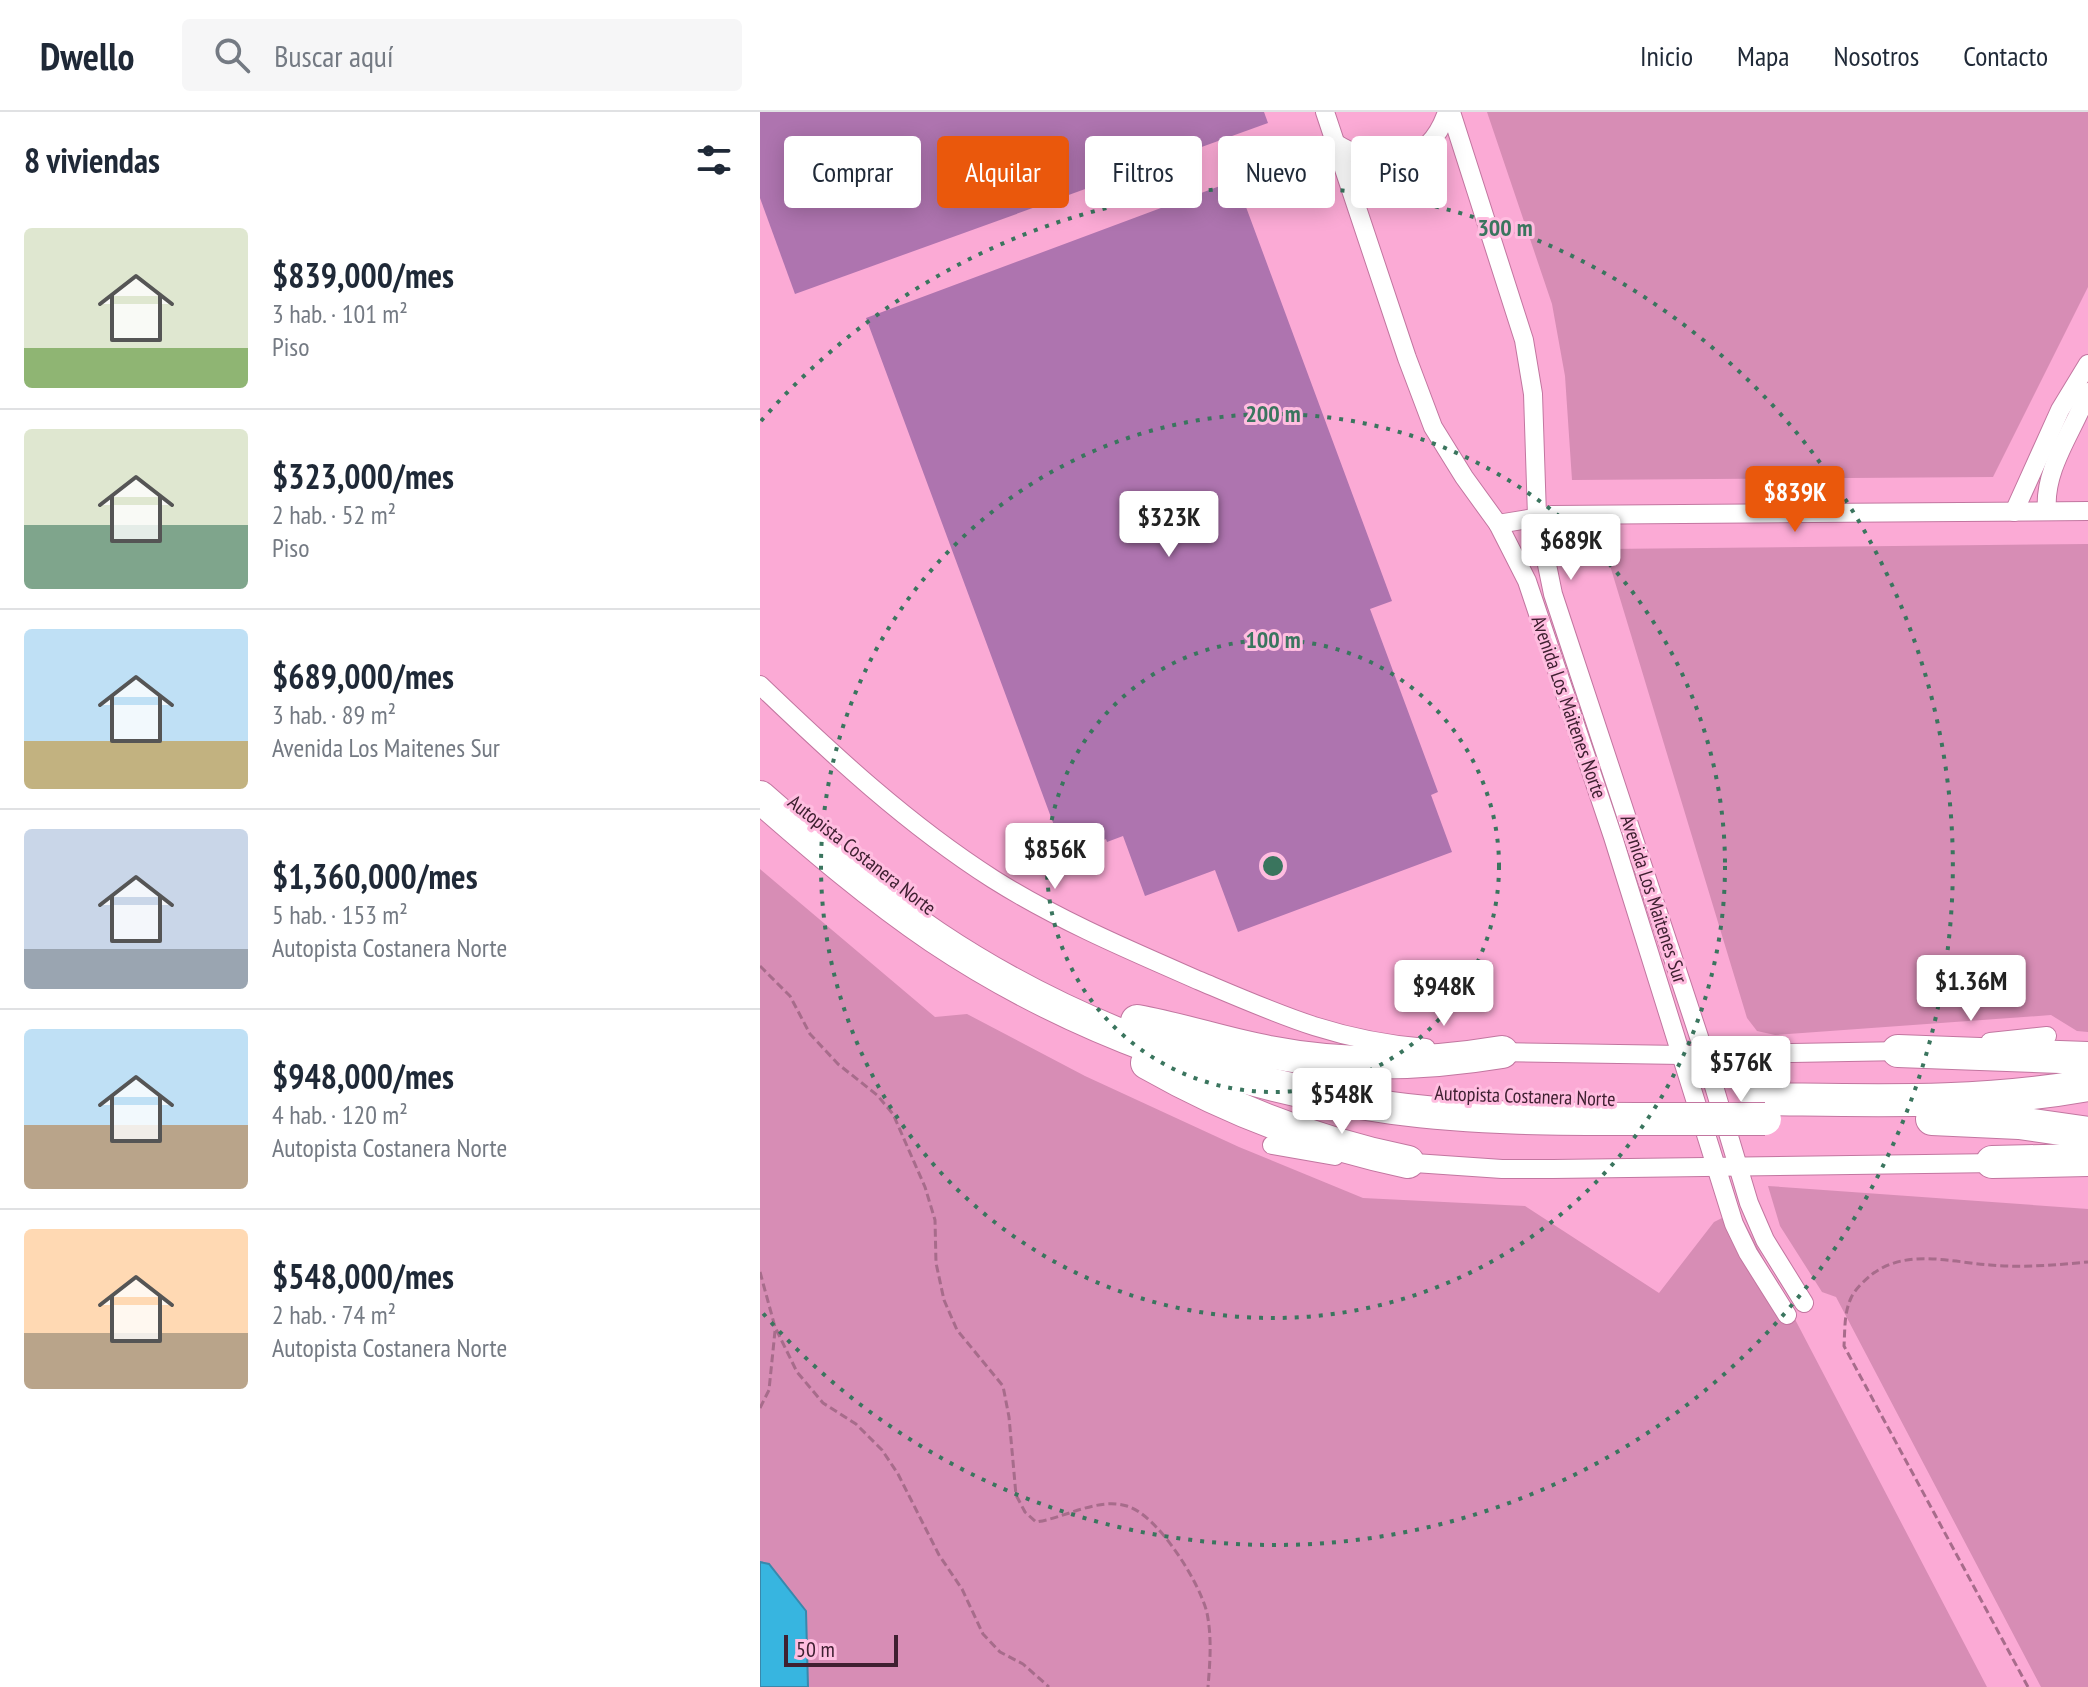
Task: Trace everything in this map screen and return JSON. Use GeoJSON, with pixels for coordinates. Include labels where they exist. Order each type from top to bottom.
{"type":"FeatureCollection","features":[{"type":"Feature","properties":{"kind":"highway","name":"Autopista Costanera Norte"},"geometry":{"type":"LineString","coordinates":[[760,771],[853,852],[932,911],[1026,968],[1137,1021],[1229,1053],[1369,1085],[1409,1091],[1662,1110]]}},
{"type":"Feature","properties":{"kind":"highway","name":"Autopista Costanera Norte"},"geometry":{"type":"LineString","coordinates":[[760,797],[828,857],[898,911],[953,949],[1060,1008],[1185,1059],[1267,1083],[1339,1099],[1393,1108],[1481,1116],[1761,1109],[1969,1098],[2037,1093],[2088,1085]]}},
{"type":"Feature","properties":{"kind":"highway"},"geometry":{"type":"LineString","coordinates":[[1060,1008],[1164,1073],[1251,1113],[1327,1143],[1408,1162]]}},
{"type":"Feature","properties":{"kind":"highway"},"geometry":{"type":"LineString","coordinates":[[1137,1021],[1268,1052],[1349,1062],[1419,1062],[1502,1052]]}},
{"type":"Feature","properties":{"kind":"highway"},"geometry":{"type":"LineString","coordinates":[[1898,1051],[2088,1058]]}},
{"type":"Feature","properties":{"kind":"highway","name":"Autopista Costanera Norte"},"geometry":{"type":"LineString","coordinates":[[1761,1109],[1981,1120],[2088,1133]]}},
{"type":"Feature","properties":{"kind":"highway"},"geometry":{"type":"LineString","coordinates":[[1992,1162],[2088,1160]]}},
{"type":"Feature","properties":{"kind":"street","name":"Avenida Los Maitenes Norte"},"geometry":{"type":"LineString","coordinates":[[1325,112],[1333,136]]}},
{"type":"Feature","properties":{"kind":"street"},"geometry":{"type":"LineString","coordinates":[[1335,143],[1370,159],[1400,160],[1428,145],[1449,112]]}},
{"type":"Feature","properties":{"kind":"street","name":"Avenida Los Maitenes Sur"},"geometry":{"type":"LineString","coordinates":[[1449,112],[1524,340],[1533,394],[1537,516],[1553,594],[1760,1231],[1804,1303]]}},
{"type":"Feature","properties":{"kind":"street","name":"Avenida Los Maitenes Norte"},"geometry":{"type":"LineString","coordinates":[[1335,143],[1433,427],[1498,524],[1527,581],[1613,837],[1739,1236],[1787,1315]]}},
{"type":"Feature","properties":{"kind":"street"},"geometry":{"type":"LineString","coordinates":[[2014,512],[2060,410],[2088,364]]}},
{"type":"Feature","properties":{"kind":"street"},"geometry":{"type":"LineString","coordinates":[[2047,511],[2050,478],[2088,392]]}},
{"type":"Feature","properties":{"kind":"street"},"geometry":{"type":"LineString","coordinates":[[1498,524],[1537,516],[2088,511]]}},
{"type":"Feature","properties":{"kind":"street"},"geometry":{"type":"LineString","coordinates":[[760,685],[849,770],[921,828],[996,880],[1083,929],[1311,1028],[1383,1044],[1502,1052],[1682,1055],[1898,1051],[2047,1036]]}},
{"type":"Feature","properties":{"kind":"street"},"geometry":{"type":"LineString","coordinates":[[1613,837],[1632,832]]}},
{"type":"Feature","properties":{"kind":"street"},"geometry":{"type":"LineString","coordinates":[[1272,1145],[1331,1156],[1514,1169],[1992,1162],[2088,1176]]}},
{"type":"Feature","properties":{"kind":"path"},"geometry":{"type":"LineString","coordinates":[[760,966],[790,996],[810,1034],[838,1064],[877,1095],[893,1114],[925,1187],[935,1220],[936,1263],[944,1300],[957,1330],[1003,1386],[1016,1495],[1025,1512],[1036,1522],[1097,1505],[1128,1506],[1152,1522],[1170,1541],[1206,1610],[1211,1645],[1208,1687]]}},
{"type":"Feature","properties":{"kind":"path"},"geometry":{"type":"LineString","coordinates":[[2028,1687],[1844,1346],[1846,1312],[1852,1295],[1866,1280],[1880,1268],[1903,1260],[1933,1258],[2023,1268],[2088,1262]]}},
{"type":"Feature","properties":{"kind":"path"},"geometry":{"type":"LineString","coordinates":[[760,1272],[775,1327],[797,1372],[823,1403],[856,1424],[882,1450],[898,1474],[939,1555],[962,1589],[983,1634],[1000,1652],[1023,1664],[1049,1687]]}},
{"type":"Feature","properties":{"kind":"path"},"geometry":{"type":"LineString","coordinates":[[760,1408],[769,1390],[775,1327]]}},
{"type":"Feature","properties":{"kind":"shaded area"},"geometry":{"type":"Polygon","coordinates":[[[1487,112],[2088,112],[2088,287],[1993,477],[1572,480],[1565,376],[1552,304],[1487,112]]]}},
{"type":"Feature","properties":{"kind":"shaded area"},"geometry":{"type":"Polygon","coordinates":[[[2088,544],[2088,1032],[2077,1031],[2051,1015],[1775,1035],[1757,1031],[1747,1018],[1605,549],[2088,544]]]}},
{"type":"Feature","properties":{"kind":"shaded area"},"geometry":{"type":"Polygon","coordinates":[[[760,869],[935,1017],[967,1014],[1085,1076],[1239,1147],[1363,1198],[1525,1206],[1659,1293],[1714,1222],[1738,1210],[1987,1687],[760,1687],[760,869]]]}},
{"type":"Feature","properties":{"kind":"shaded area"},"geometry":{"type":"Polygon","coordinates":[[[1768,1186],[2088,1209],[2088,1687],[2041,1687],[1836,1297],[1822,1292],[1780,1226],[1768,1186]]]}},
{"type":"Feature","properties":{"kind":"water"},"geometry":{"type":"Polygon","coordinates":[[[760,1562],[769,1564],[806,1611],[808,1687],[760,1687],[760,1562]]]}},
{"type":"Feature","properties":{"kind":"building"},"geometry":{"type":"Polygon","coordinates":[[[760,112],[1264,112],[1268,123],[1232,136],[1218,136],[1218,141],[1202,147],[1202,136],[1085,136],[1085,189],[1069,195],[1069,136],[937,136],[937,208],[1033,208],[795,294],[760,198],[760,112]]]}},
{"type":"Feature","properties":{"kind":"building"},"geometry":{"type":"Polygon","coordinates":[[[1218,187],[1218,208],[1246,208],[1392,601],[1370,609],[1438,792],[1431,795],[1452,852],[1238,932],[1215,870],[1145,896],[1123,836],[1107,842],[1106,839],[1065,855],[866,318],[1161,208],[1202,208],[1202,193],[1218,187]]]}}]}
